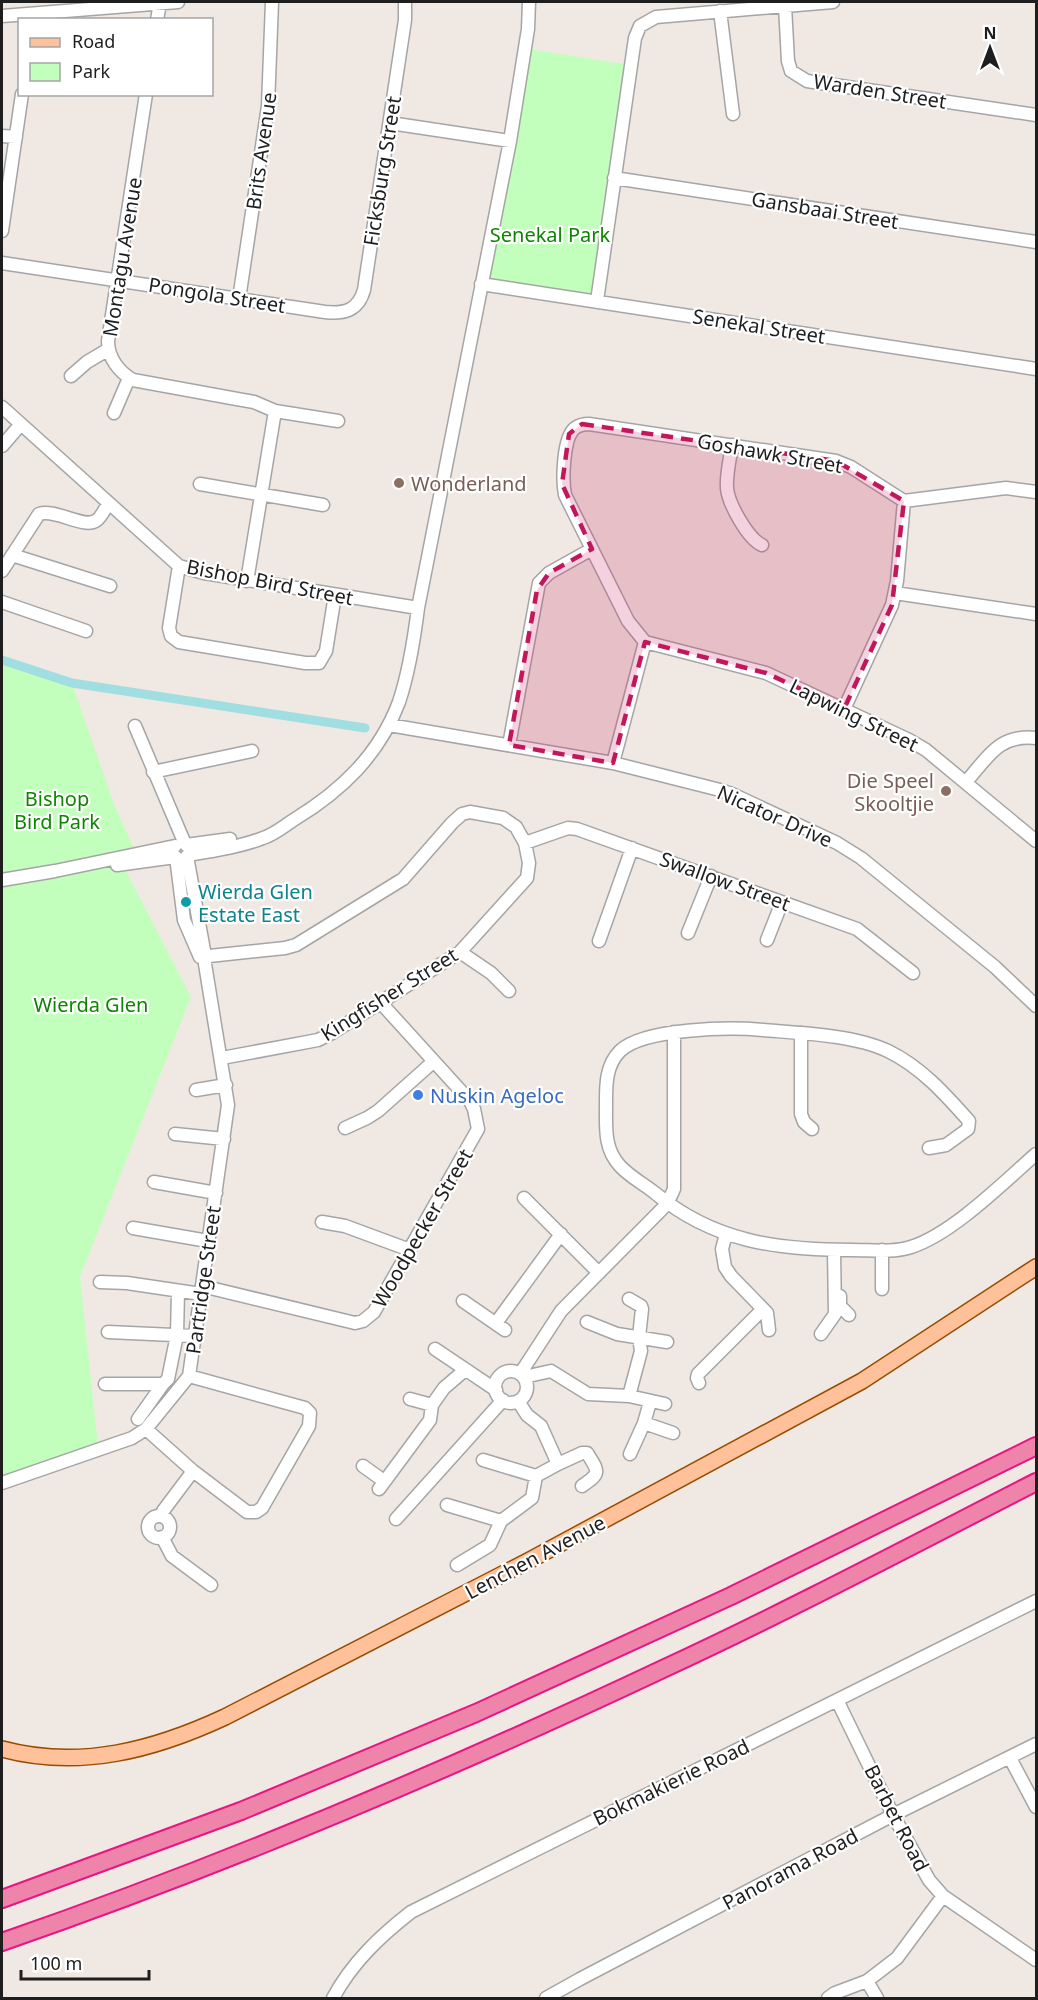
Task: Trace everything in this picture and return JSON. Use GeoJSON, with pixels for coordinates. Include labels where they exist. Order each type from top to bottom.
{"type":"FeatureCollection","features":[{"type":"Feature","properties":{"kind":"highway"},"geometry":{"type":"LineString","coordinates":[[2,1899],[241,1811],[476,1713],[731,1596],[1036,1446]]}},
{"type":"Feature","properties":{"kind":"highway"},"geometry":{"type":"LineString","coordinates":[[2,1942],[163,1884],[422,1778],[665,1668],[861,1572],[1036,1482]]}},
{"type":"Feature","properties":{"kind":"main road","name":"Lenchen Avenue"},"geometry":{"type":"LineString","coordinates":[[2,1749],[64,1757],[98,1756],[149,1747],[186,1735],[225,1717],[530,1560],[852,1387],[1036,1267]]}},
{"type":"Feature","properties":{"kind":"street"},"geometry":{"type":"LineString","coordinates":[[2,16],[34,16],[178,2]]}},
{"type":"Feature","properties":{"kind":"street","name":"Brits Avenue"},"geometry":{"type":"LineString","coordinates":[[239,299],[268,106],[272,2]]}},
{"type":"Feature","properties":{"kind":"street","name":"Ficksburg Street"},"geometry":{"type":"LineString","coordinates":[[325,312],[346,312],[357,306],[361,299],[390,123],[405,20],[405,2]]}},
{"type":"Feature","properties":{"kind":"street"},"geometry":{"type":"LineString","coordinates":[[55,871],[161,860],[181,851],[216,850],[256,841],[319,804],[350,778],[370,757],[389,725],[405,680],[510,141],[528,29],[529,2]]}},
{"type":"Feature","properties":{"kind":"street"},"geometry":{"type":"LineString","coordinates":[[597,302],[636,31],[644,22],[656,17],[832,2]]}},
{"type":"Feature","properties":{"kind":"street"},"geometry":{"type":"LineString","coordinates":[[158,18],[160,3]]}},
{"type":"Feature","properties":{"kind":"street","name":"Warden Street"},"geometry":{"type":"LineString","coordinates":[[785,6],[788,61],[791,71],[807,81],[1036,115]]}},
{"type":"Feature","properties":{"kind":"street"},"geometry":{"type":"LineString","coordinates":[[720,11],[732,114]]}},
{"type":"Feature","properties":{"kind":"street"},"geometry":{"type":"LineString","coordinates":[[2,231],[22,96]]}},
{"type":"Feature","properties":{"kind":"street","name":"Montagu Avenue"},"geometry":{"type":"LineString","coordinates":[[129,378],[117,366],[108,341],[146,96]]}},
{"type":"Feature","properties":{"kind":"street"},"geometry":{"type":"LineString","coordinates":[[390,123],[510,141]]}},
{"type":"Feature","properties":{"kind":"street"},"geometry":{"type":"LineString","coordinates":[[2,136],[16,137]]}},
{"type":"Feature","properties":{"kind":"street","name":"Gansbaai Street"},"geometry":{"type":"LineString","coordinates":[[614,178],[1036,242]]}},
{"type":"Feature","properties":{"kind":"street","name":"Pongola Street"},"geometry":{"type":"LineString","coordinates":[[2,263],[325,312]]}},
{"type":"Feature","properties":{"kind":"street","name":"Senekal Street"},"geometry":{"type":"LineString","coordinates":[[481,284],[1036,369]]}},
{"type":"Feature","properties":{"kind":"street"},"geometry":{"type":"LineString","coordinates":[[71,376],[87,362],[109,349]]}},
{"type":"Feature","properties":{"kind":"street"},"geometry":{"type":"LineString","coordinates":[[114,413],[129,378],[165,391],[254,402],[275,411],[338,421]]}},
{"type":"Feature","properties":{"kind":"street","name":"Bishop Bird Street"},"geometry":{"type":"LineString","coordinates":[[2,407],[179,566],[247,581],[418,608]]}},
{"type":"Feature","properties":{"kind":"street"},"geometry":{"type":"LineString","coordinates":[[247,581],[275,411]]}},
{"type":"Feature","properties":{"kind":"street"},"geometry":{"type":"LineString","coordinates":[[2,446],[21,424]]}},
{"type":"Feature","properties":{"kind":"street","name":"Goshawk Street"},"geometry":{"type":"LineString","coordinates":[[592,549],[565,495],[562,476],[569,434],[582,424],[843,463],[904,501]]}},
{"type":"Feature","properties":{"kind":"street"},"geometry":{"type":"LineString","coordinates":[[732,445],[727,492],[748,534],[755,542],[762,545]]}},
{"type":"Feature","properties":{"kind":"street"},"geometry":{"type":"LineString","coordinates":[[200,484],[323,505]]}},
{"type":"Feature","properties":{"kind":"street"},"geometry":{"type":"LineString","coordinates":[[844,709],[892,605],[904,501],[1006,488],[1036,492]]}},
{"type":"Feature","properties":{"kind":"street"},"geometry":{"type":"LineString","coordinates":[[2,571],[39,514],[50,512],[89,523],[98,519],[109,503]]}},
{"type":"Feature","properties":{"kind":"street"},"geometry":{"type":"LineString","coordinates":[[509,745],[539,583],[542,577],[592,549],[628,621],[645,642],[613,763]]}},
{"type":"Feature","properties":{"kind":"street"},"geometry":{"type":"LineString","coordinates":[[12,555],[110,586]]}},
{"type":"Feature","properties":{"kind":"street"},"geometry":{"type":"LineString","coordinates":[[179,566],[169,628],[171,636],[179,642],[305,663],[319,663],[327,651],[335,595]]}},
{"type":"Feature","properties":{"kind":"street"},"geometry":{"type":"LineString","coordinates":[[895,593],[1036,614]]}},
{"type":"Feature","properties":{"kind":"street"},"geometry":{"type":"LineString","coordinates":[[2,602],[86,631]]}},
{"type":"Feature","properties":{"kind":"street","name":"Lapwing Street"},"geometry":{"type":"LineString","coordinates":[[645,642],[766,673],[926,750],[1036,841]]}},
{"type":"Feature","properties":{"kind":"street","name":"Nicator Drive"},"geometry":{"type":"LineString","coordinates":[[389,725],[613,763],[720,789],[843,847],[861,858],[986,960],[1036,1006]]}},
{"type":"Feature","properties":{"kind":"street"},"geometry":{"type":"LineString","coordinates":[[135,726],[175,825],[181,851]]}},
{"type":"Feature","properties":{"kind":"street"},"geometry":{"type":"LineString","coordinates":[[966,782],[1001,744],[1016,738],[1036,738]]}},
{"type":"Feature","properties":{"kind":"street"},"geometry":{"type":"LineString","coordinates":[[153,772],[252,752]]}},
{"type":"Feature","properties":{"kind":"street"},"geometry":{"type":"LineString","coordinates":[[203,959],[296,945],[403,879],[462,814],[503,818],[516,827],[525,843]]}},
{"type":"Feature","properties":{"kind":"street","name":"Swallow Street"},"geometry":{"type":"LineString","coordinates":[[525,843],[572,828],[632,848],[857,929],[913,973]]}},
{"type":"Feature","properties":{"kind":"street"},"geometry":{"type":"LineString","coordinates":[[2,880],[181,851],[278,829]]}},
{"type":"Feature","properties":{"kind":"street","name":"Kingfisher Street"},"geometry":{"type":"LineString","coordinates":[[222,1058],[318,1040],[332,1034],[460,952],[527,878],[529,863],[525,843]]}},
{"type":"Feature","properties":{"kind":"street"},"geometry":{"type":"LineString","coordinates":[[599,941],[632,848]]}},
{"type":"Feature","properties":{"kind":"street"},"geometry":{"type":"LineString","coordinates":[[161,860],[178,885],[193,884],[198,862],[216,850]]}},
{"type":"Feature","properties":{"kind":"street","name":"Partridge Street"},"geometry":{"type":"LineString","coordinates":[[2,1483],[129,1440],[147,1430],[189,1376],[225,1139],[228,1105],[222,1058],[203,959],[193,884],[181,851]]}},
{"type":"Feature","properties":{"kind":"street","name":"Partridge Street"},"geometry":{"type":"LineString","coordinates":[[181,851],[178,885],[184,920],[203,959]]}},
{"type":"Feature","properties":{"kind":"street"},"geometry":{"type":"LineString","coordinates":[[688,933],[711,876]]}},
{"type":"Feature","properties":{"kind":"street"},"geometry":{"type":"LineString","coordinates":[[767,940],[782,902]]}},
{"type":"Feature","properties":{"kind":"street"},"geometry":{"type":"LineString","coordinates":[[460,952],[491,973],[509,992]]}},
{"type":"Feature","properties":{"kind":"street","name":"Woodpecker Street"},"geometry":{"type":"LineString","coordinates":[[100,1282],[127,1283],[178,1291],[202,1290],[355,1323],[363,1321],[374,1312],[478,1129],[470,1101],[381,1003]]}},
{"type":"Feature","properties":{"kind":"street"},"geometry":{"type":"LineString","coordinates":[[929,1148],[949,1143],[968,1129],[970,1124],[933,1082],[918,1069],[888,1051],[852,1041],[737,1028],[674,1032],[628,1045],[619,1052],[608,1071],[606,1081],[608,1146],[621,1167],[668,1204],[699,1222],[726,1234],[780,1247],[837,1250],[882,1250],[911,1247],[934,1236],[964,1215],[1036,1154]]}},
{"type":"Feature","properties":{"kind":"street"},"geometry":{"type":"LineString","coordinates":[[522,1376],[561,1311],[668,1204],[674,1189],[674,1032]]}},
{"type":"Feature","properties":{"kind":"street"},"geometry":{"type":"LineString","coordinates":[[801,1034],[801,1114],[804,1122],[812,1129]]}},
{"type":"Feature","properties":{"kind":"street"},"geometry":{"type":"LineString","coordinates":[[345,1128],[378,1111],[433,1062]]}},
{"type":"Feature","properties":{"kind":"street"},"geometry":{"type":"LineString","coordinates":[[196,1090],[226,1085]]}},
{"type":"Feature","properties":{"kind":"street"},"geometry":{"type":"LineString","coordinates":[[175,1134],[225,1139]]}},
{"type":"Feature","properties":{"kind":"street"},"geometry":{"type":"LineString","coordinates":[[154,1182],[216,1193]]}},
{"type":"Feature","properties":{"kind":"street"},"geometry":{"type":"LineString","coordinates":[[655,1194],[674,1189]]}},
{"type":"Feature","properties":{"kind":"street"},"geometry":{"type":"LineString","coordinates":[[524,1198],[599,1273]]}},
{"type":"Feature","properties":{"kind":"street"},"geometry":{"type":"LineString","coordinates":[[322,1222],[345,1226],[410,1250]]}},
{"type":"Feature","properties":{"kind":"street"},"geometry":{"type":"LineString","coordinates":[[134,1228],[208,1241]]}},
{"type":"Feature","properties":{"kind":"street"},"geometry":{"type":"LineString","coordinates":[[463,1301],[500,1327],[561,1234]]}},
{"type":"Feature","properties":{"kind":"street"},"geometry":{"type":"LineString","coordinates":[[726,1234],[722,1249],[725,1267],[768,1315],[769,1330]]}},
{"type":"Feature","properties":{"kind":"street"},"geometry":{"type":"LineString","coordinates":[[837,1250],[840,1306],[849,1315]]}},
{"type":"Feature","properties":{"kind":"street"},"geometry":{"type":"LineString","coordinates":[[821,1334],[835,1314],[837,1250]]}},
{"type":"Feature","properties":{"kind":"street"},"geometry":{"type":"LineString","coordinates":[[882,1250],[882,1289]]}},
{"type":"Feature","properties":{"kind":"street"},"geometry":{"type":"LineString","coordinates":[[138,1419],[168,1379],[177,1335],[178,1291]]}},
{"type":"Feature","properties":{"kind":"street"},"geometry":{"type":"LineString","coordinates":[[629,1299],[642,1307],[639,1337],[641,1351],[629,1396]]}},
{"type":"Feature","properties":{"kind":"street"},"geometry":{"type":"LineString","coordinates":[[699,1383],[698,1374],[763,1309]]}},
{"type":"Feature","properties":{"kind":"street"},"geometry":{"type":"LineString","coordinates":[[587,1322],[617,1334],[667,1342]]}},
{"type":"Feature","properties":{"kind":"street"},"geometry":{"type":"LineString","coordinates":[[108,1332],[195,1336]]}},
{"type":"Feature","properties":{"kind":"street"},"geometry":{"type":"LineString","coordinates":[[396,1519],[499,1395],[497,1380],[505,1372],[516,1371],[522,1376],[527,1382],[526,1393],[518,1401],[513,1402],[499,1395],[435,1349]]}},
{"type":"Feature","properties":{"kind":"street"},"geometry":{"type":"LineString","coordinates":[[363,1466],[382,1485],[430,1420],[432,1405],[444,1388],[465,1370]]}},
{"type":"Feature","properties":{"kind":"street"},"geometry":{"type":"LineString","coordinates":[[522,1376],[551,1371],[588,1395],[629,1396],[664,1404]]}},
{"type":"Feature","properties":{"kind":"street"},"geometry":{"type":"LineString","coordinates":[[147,1430],[193,1471],[247,1512],[262,1509],[303,1436],[311,1417],[305,1408],[189,1376]]}},
{"type":"Feature","properties":{"kind":"street"},"geometry":{"type":"LineString","coordinates":[[105,1384],[163,1384]]}},
{"type":"Feature","properties":{"kind":"street"},"geometry":{"type":"LineString","coordinates":[[410,1399],[432,1405]]}},
{"type":"Feature","properties":{"kind":"street"},"geometry":{"type":"LineString","coordinates":[[518,1401],[526,1415],[541,1426],[558,1464]]}},
{"type":"Feature","properties":{"kind":"street"},"geometry":{"type":"LineString","coordinates":[[630,1454],[644,1423],[650,1402]]}},
{"type":"Feature","properties":{"kind":"street"},"geometry":{"type":"LineString","coordinates":[[644,1423],[673,1433]]}},
{"type":"Feature","properties":{"kind":"street"},"geometry":{"type":"LineString","coordinates":[[483,1460],[536,1476],[582,1453],[587,1453],[597,1473],[595,1478],[582,1486]]}},
{"type":"Feature","properties":{"kind":"street"},"geometry":{"type":"LineString","coordinates":[[193,1471],[163,1511],[162,1516],[168,1520],[170,1527],[168,1534],[162,1537],[172,1556],[211,1585]]}},
{"type":"Feature","properties":{"kind":"street"},"geometry":{"type":"LineString","coordinates":[[456,1565],[492,1543],[501,1521],[532,1498],[536,1476]]}},
{"type":"Feature","properties":{"kind":"street"},"geometry":{"type":"LineString","coordinates":[[447,1505],[501,1521]]}},
{"type":"Feature","properties":{"kind":"street","name":"Bokmakierie Road"},"geometry":{"type":"LineString","coordinates":[[333,1998],[356,1962],[383,1933],[411,1912],[1036,1601]]}},
{"type":"Feature","properties":{"kind":"street","name":"Barbet Road"},"geometry":{"type":"LineString","coordinates":[[837,1700],[921,1868],[943,1896],[1036,1960]]}},
{"type":"Feature","properties":{"kind":"street","name":"Panorama Road"},"geometry":{"type":"LineString","coordinates":[[546,1998],[893,1815],[1036,1744]]}},
{"type":"Feature","properties":{"kind":"street"},"geometry":{"type":"LineString","coordinates":[[1010,1758],[1036,1806]]}},
{"type":"Feature","properties":{"kind":"street"},"geometry":{"type":"LineString","coordinates":[[828,1998],[867,1981],[897,1958],[943,1896]]}},
{"type":"Feature","properties":{"kind":"street"},"geometry":{"type":"LineString","coordinates":[[867,1981],[877,1998]]}},
{"type":"Feature","properties":{"kind":"highlighted area"},"geometry":{"type":"Polygon","coordinates":[[[582,424],[836,461],[904,501],[892,605],[844,709],[766,673],[645,642],[613,763],[509,745],[537,590],[549,573],[592,549],[562,484],[569,434],[582,424]]]}},
{"type":"Feature","properties":{"kind":"green space","name":"Senekal Park"},"geometry":{"type":"Polygon","coordinates":[[[529,49],[624,64],[595,295],[489,278],[529,49]]]}},
{"type":"Feature","properties":{"kind":"green space","name":"Bishop Bird Park"},"geometry":{"type":"Polygon","coordinates":[[[2,660],[72,683],[114,804],[135,851],[89,862],[2,874],[2,660]]]}},
{"type":"Feature","properties":{"kind":"green space","name":"Wierda Glen"},"geometry":{"type":"Polygon","coordinates":[[[123,865],[191,997],[80,1277],[98,1446],[2,1479],[2,885],[123,865]]]}},
{"type":"Feature","properties":{"kind":"waterway"},"geometry":{"type":"LineString","coordinates":[[2,660],[72,683],[365,728]]}},
{"type":"Feature","properties":{"kind":"place","name":"Wonderland"},"geometry":{"type":"Point","coordinates":[399,483]}},
{"type":"Feature","properties":{"kind":"place","name":"Die Speel Skooltjie"},"geometry":{"type":"Point","coordinates":[946,791]}},
{"type":"Feature","properties":{"kind":"place","name":"Wierda Glen Estate East"},"geometry":{"type":"Point","coordinates":[186,902]}},
{"type":"Feature","properties":{"kind":"place","name":"Nuskin Ageloc"},"geometry":{"type":"Point","coordinates":[418,1095]}}]}
